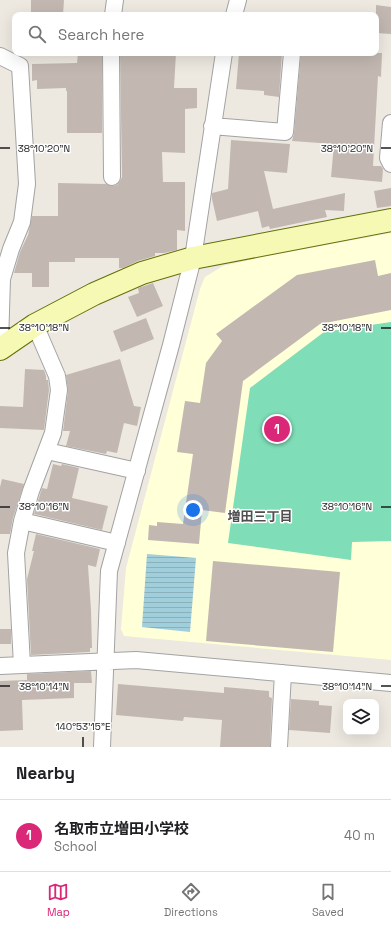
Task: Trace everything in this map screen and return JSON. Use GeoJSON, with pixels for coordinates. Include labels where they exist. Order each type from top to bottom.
{"type":"FeatureCollection","features":[{"type":"Feature","properties":{"kind":"street"},"geometry":{"type":"LineString","coordinates":[[113,12],[115,0]]}},
{"type":"Feature","properties":{"kind":"street"},"geometry":{"type":"LineString","coordinates":[[235,12],[238,0]]}},
{"type":"Feature","properties":{"kind":"street"},"geometry":{"type":"LineString","coordinates":[[0,56],[20,66],[27,184],[22,222],[10,249],[2,279],[0,343]]}},
{"type":"Feature","properties":{"kind":"street"},"geometry":{"type":"LineString","coordinates":[[111,56],[112,177]]}},
{"type":"Feature","properties":{"kind":"street"},"geometry":{"type":"LineString","coordinates":[[102,747],[109,571],[193,258],[224,56]]}},
{"type":"Feature","properties":{"kind":"street"},"geometry":{"type":"LineString","coordinates":[[212,126],[285,132],[292,56]]}},
{"type":"Feature","properties":{"kind":"street"},"geometry":{"type":"LineString","coordinates":[[391,122],[388,158],[391,164]]}},
{"type":"Feature","properties":{"kind":"street"},"geometry":{"type":"LineString","coordinates":[[0,349],[35,325],[94,294],[142,273],[193,258],[391,220]]}},
{"type":"Feature","properties":{"kind":"street"},"geometry":{"type":"LineString","coordinates":[[22,665],[16,553],[22,521],[31,491],[48,451],[53,433],[59,390],[57,376],[35,325]]}},
{"type":"Feature","properties":{"kind":"street"},"geometry":{"type":"LineString","coordinates":[[48,451],[137,471]]}},
{"type":"Feature","properties":{"kind":"street"},"geometry":{"type":"LineString","coordinates":[[22,521],[116,543]]}},
{"type":"Feature","properties":{"kind":"street"},"geometry":{"type":"LineString","coordinates":[[0,666],[106,660],[136,660],[391,682]]}},
{"type":"Feature","properties":{"kind":"street"},"geometry":{"type":"LineString","coordinates":[[279,747],[283,673]]}},
{"type":"Feature","properties":{"kind":"shaded area"},"geometry":{"type":"Polygon","coordinates":[[[391,233],[391,660],[124,636],[121,629],[126,568],[200,289],[205,277],[223,266],[267,256],[391,233]]]}},
{"type":"Feature","properties":{"kind":"green space"},"geometry":{"type":"Polygon","coordinates":[[[391,322],[391,541],[352,542],[351,560],[228,543],[250,388],[324,332],[391,322]]]}},
{"type":"Feature","properties":{"kind":"water"},"geometry":{"type":"Polygon","coordinates":[[[147,554],[196,558],[190,632],[142,627],[147,554]]]}},
{"type":"Feature","properties":{"kind":"building"},"geometry":{"type":"Polygon","coordinates":[[[31,0],[64,0],[63,12],[31,12],[31,0]]]}},
{"type":"Feature","properties":{"kind":"building"},"geometry":{"type":"Polygon","coordinates":[[[376,5],[391,7],[391,34],[379,33],[379,12],[376,12],[376,5]]]}},
{"type":"Feature","properties":{"kind":"building"},"geometry":{"type":"Polygon","coordinates":[[[379,53],[382,53],[381,77],[378,76],[373,166],[381,166],[383,169],[382,182],[331,177],[334,144],[292,141],[301,56],[379,56],[379,53]]]}},
{"type":"Feature","properties":{"kind":"building"},"geometry":{"type":"Polygon","coordinates":[[[78,56],[102,56],[102,133],[67,133],[66,88],[37,89],[37,80],[32,81],[32,64],[77,63],[78,56]]]}},
{"type":"Feature","properties":{"kind":"building"},"geometry":{"type":"Polygon","coordinates":[[[120,56],[176,56],[174,88],[197,88],[197,108],[185,109],[185,153],[162,152],[163,182],[185,182],[185,231],[177,230],[177,250],[164,253],[155,253],[155,256],[138,261],[123,268],[119,268],[119,258],[75,258],[75,262],[49,262],[49,287],[32,287],[32,273],[14,273],[20,252],[28,235],[32,216],[58,216],[58,183],[106,184],[112,186],[117,185],[122,177],[120,56]]]}},
{"type":"Feature","properties":{"kind":"building"},"geometry":{"type":"Polygon","coordinates":[[[239,56],[282,56],[279,97],[264,95],[264,91],[236,89],[239,56]]]}},
{"type":"Feature","properties":{"kind":"building"},"geometry":{"type":"Polygon","coordinates":[[[231,140],[290,144],[287,173],[264,171],[273,209],[345,193],[344,211],[325,210],[327,217],[270,229],[269,226],[262,228],[258,211],[217,221],[212,193],[228,189],[231,140]]]}},
{"type":"Feature","properties":{"kind":"building"},"geometry":{"type":"Polygon","coordinates":[[[391,188],[391,206],[377,208],[374,191],[391,188]]]}},
{"type":"Feature","properties":{"kind":"building"},"geometry":{"type":"Polygon","coordinates":[[[375,260],[378,276],[391,273],[391,310],[320,324],[243,381],[225,513],[202,510],[199,544],[148,540],[149,525],[157,526],[157,522],[183,524],[193,454],[177,452],[185,401],[200,403],[206,363],[222,341],[216,334],[297,275],[375,260]]]}},
{"type":"Feature","properties":{"kind":"building"},"geometry":{"type":"Polygon","coordinates":[[[153,283],[163,306],[137,317],[128,297],[139,293],[138,288],[153,283]]]}},
{"type":"Feature","properties":{"kind":"building"},"geometry":{"type":"Polygon","coordinates":[[[146,318],[154,339],[121,352],[113,331],[146,318]]]}},
{"type":"Feature","properties":{"kind":"building"},"geometry":{"type":"Polygon","coordinates":[[[120,359],[134,406],[141,407],[137,426],[124,423],[117,453],[107,451],[106,454],[66,446],[70,431],[63,431],[68,391],[66,375],[120,359]]]}},
{"type":"Feature","properties":{"kind":"building"},"geometry":{"type":"Polygon","coordinates":[[[25,369],[44,370],[46,380],[48,380],[49,390],[44,430],[0,428],[0,406],[23,407],[25,369]]]}},
{"type":"Feature","properties":{"kind":"building"},"geometry":{"type":"Polygon","coordinates":[[[53,464],[61,466],[62,464],[79,468],[72,498],[108,506],[102,530],[34,514],[42,488],[47,489],[53,464]]]}},
{"type":"Feature","properties":{"kind":"building"},"geometry":{"type":"Polygon","coordinates":[[[2,479],[24,484],[13,518],[10,534],[0,534],[0,487],[2,479]]]}},
{"type":"Feature","properties":{"kind":"building"},"geometry":{"type":"Polygon","coordinates":[[[36,534],[100,549],[96,567],[88,565],[92,648],[90,648],[90,652],[31,655],[27,579],[34,551],[32,551],[36,534]]]}},
{"type":"Feature","properties":{"kind":"building"},"geometry":{"type":"Polygon","coordinates":[[[213,561],[340,572],[333,652],[206,641],[213,561]]]}},
{"type":"Feature","properties":{"kind":"building"},"geometry":{"type":"Polygon","coordinates":[[[0,629],[11,629],[11,644],[0,644],[0,629]]]}},
{"type":"Feature","properties":{"kind":"building"},"geometry":{"type":"Polygon","coordinates":[[[91,671],[92,683],[74,683],[74,698],[22,700],[23,730],[0,731],[0,681],[27,680],[27,674],[91,671]]]}},
{"type":"Feature","properties":{"kind":"building"},"geometry":{"type":"Polygon","coordinates":[[[118,684],[224,693],[224,687],[269,691],[269,697],[272,698],[270,747],[220,747],[222,720],[184,717],[183,721],[116,715],[118,684]]]}},
{"type":"Feature","properties":{"kind":"building"},"geometry":{"type":"Polygon","coordinates":[[[291,699],[319,701],[319,705],[332,706],[330,733],[289,730],[291,699]]]}},
{"type":"Feature","properties":{"kind":"place","name":"名取市立増田小学校"},"geometry":{"type":"Point","coordinates":[277,429]}},
{"type":"Feature","properties":{"kind":"district","name":"増田三丁目"},"geometry":{"type":"Point","coordinates":[260,516]}}]}
